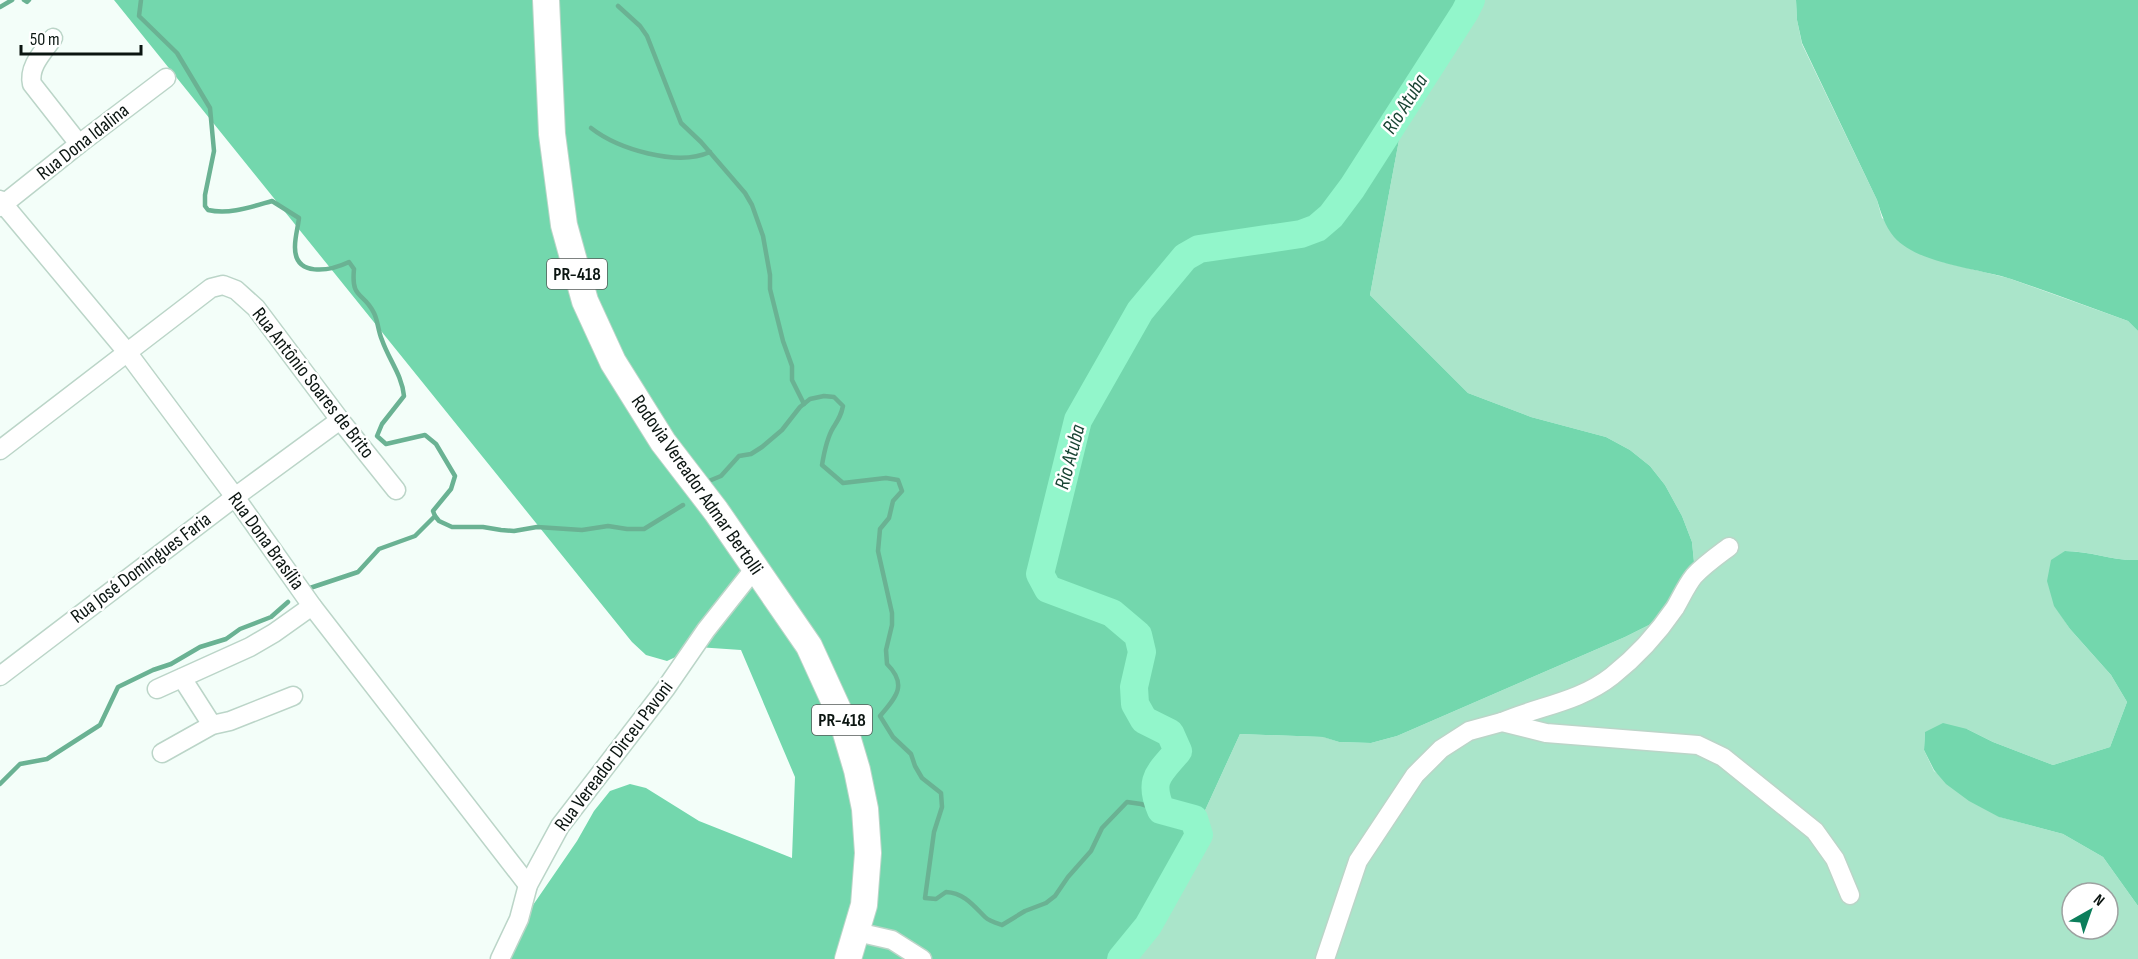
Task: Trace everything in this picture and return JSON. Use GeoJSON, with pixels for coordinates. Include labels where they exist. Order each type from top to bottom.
{"type":"FeatureCollection","features":[{"type":"Feature","properties":{"kind":"highway","name":"Rodovia Vereador Admar Bertolli"},"geometry":{"type":"LineString","coordinates":[[546,0],[552,134],[564,225],[585,301],[613,362],[663,442],[716,511],[809,646],[841,716],[857,770],[865,809],[868,854],[864,905],[848,959]]}},
{"type":"Feature","properties":{"kind":"street"},"geometry":{"type":"LineString","coordinates":[[52,38],[33,68],[30,76],[32,84],[79,144]]}},
{"type":"Feature","properties":{"kind":"street","name":"Rua Dona Idalina"},"geometry":{"type":"LineString","coordinates":[[1,204],[166,78]]}},
{"type":"Feature","properties":{"kind":"street","name":"Rua Dona Brasília"},"geometry":{"type":"LineString","coordinates":[[1,204],[127,352],[235,497],[312,606],[528,885]]}},
{"type":"Feature","properties":{"kind":"street","name":"Rua Antônio Soares de Brito"},"geometry":{"type":"LineString","coordinates":[[127,352],[212,288],[223,285],[236,290],[256,308],[396,490]]}},
{"type":"Feature","properties":{"kind":"street"},"geometry":{"type":"LineString","coordinates":[[0,450],[127,352]]}},
{"type":"Feature","properties":{"kind":"street","name":"Rua José Domingues Faria"},"geometry":{"type":"LineString","coordinates":[[0,676],[340,420]]}},
{"type":"Feature","properties":{"kind":"street"},"geometry":{"type":"LineString","coordinates":[[1325,959],[1358,861],[1415,775],[1441,749],[1469,731],[1502,722],[1523,713],[1552,707],[1592,690],[1613,675],[1656,634],[1675,608],[1692,578],[1707,563],[1730,547]]}},
{"type":"Feature","properties":{"kind":"street","name":"Rua Vereador Dirceu Pavoni"},"geometry":{"type":"LineString","coordinates":[[500,959],[519,919],[528,885],[560,826],[755,568]]}},
{"type":"Feature","properties":{"kind":"street"},"geometry":{"type":"LineString","coordinates":[[157,689],[258,642],[312,606]]}},
{"type":"Feature","properties":{"kind":"street"},"geometry":{"type":"LineString","coordinates":[[182,678],[212,725]]}},
{"type":"Feature","properties":{"kind":"street"},"geometry":{"type":"LineString","coordinates":[[162,753],[212,725],[230,721],[293,696]]}},
{"type":"Feature","properties":{"kind":"street"},"geometry":{"type":"LineString","coordinates":[[1502,722],[1546,733],[1698,745],[1724,757],[1815,831],[1835,859],[1850,895]]}},
{"type":"Feature","properties":{"kind":"street"},"geometry":{"type":"LineString","coordinates":[[857,932],[892,940],[922,959]]}},
{"type":"Feature","properties":{"kind":"green space"},"geometry":{"type":"Polygon","coordinates":[[[114,0],[1477,0],[1453,49],[1421,99],[1399,140],[1370,295],[1468,393],[1531,417],[1606,437],[1630,450],[1650,466],[1665,485],[1682,516],[1692,542],[1694,562],[1690,587],[1657,621],[1397,736],[1371,743],[1339,742],[1323,737],[1240,734],[1137,959],[496,959],[577,841],[594,811],[610,791],[630,784],[646,788],[699,821],[792,858],[795,777],[741,650],[697,647],[667,661],[646,655],[632,642],[114,0]]]}},
{"type":"Feature","properties":{"kind":"green space"},"geometry":{"type":"Polygon","coordinates":[[[1477,0],[1796,0],[1802,44],[1877,200],[1882,218],[1943,262],[2008,278],[2128,321],[2138,331],[2138,560],[2066,551],[2055,606],[2070,629],[2111,675],[2127,702],[2110,747],[2053,765],[1993,742],[1967,729],[1925,732],[1924,750],[1934,771],[2000,817],[2063,834],[2103,857],[2138,906],[2138,959],[1137,959],[1240,734],[1324,737],[1339,742],[1371,743],[1397,736],[1657,621],[1694,562],[1692,542],[1682,516],[1665,485],[1650,466],[1630,450],[1606,437],[1531,417],[1468,393],[1370,295],[1399,140],[1469,19],[1477,0]]]}},
{"type":"Feature","properties":{"kind":"green space"},"geometry":{"type":"Polygon","coordinates":[[[1796,0],[2138,0],[2138,331],[2128,321],[2026,284],[1933,259],[1905,246],[1894,237],[1802,43],[1796,0]]]}},
{"type":"Feature","properties":{"kind":"green space"},"geometry":{"type":"Polygon","coordinates":[[[2065,551],[2138,560],[2138,906],[2103,857],[2063,834],[1999,817],[1969,801],[1946,784],[1934,770],[1924,750],[1925,732],[1943,723],[1967,729],[1993,742],[2053,765],[2110,747],[2127,702],[2111,675],[2070,629],[2054,606],[2047,581],[2051,560],[2065,551]]]}},
{"type":"Feature","properties":{"kind":"waterway"},"geometry":{"type":"LineString","coordinates":[[0,7],[12,0]]}},
{"type":"Feature","properties":{"kind":"waterway"},"geometry":{"type":"LineString","coordinates":[[24,0],[27,2],[29,0]]}},
{"type":"Feature","properties":{"kind":"waterway"},"geometry":{"type":"LineString","coordinates":[[141,0],[139,16],[177,53],[210,108],[214,151],[205,206],[208,210],[224,212],[272,201],[299,218],[295,246],[296,256],[300,263],[314,269],[323,269],[349,262],[354,269],[356,291],[374,313],[382,340],[403,388],[404,396],[382,424],[377,436],[386,444],[425,435],[436,444],[455,476],[451,489],[433,511],[435,516],[415,536],[379,549],[358,572],[307,589]]}},
{"type":"Feature","properties":{"kind":"waterway","name":"Rio Atuba"},"geometry":{"type":"LineString","coordinates":[[1121,959],[1148,926],[1199,835],[1194,819],[1161,810],[1157,800],[1158,778],[1178,751],[1170,733],[1144,720],[1135,704],[1134,687],[1142,652],[1138,635],[1112,613],[1048,589],[1040,574],[1078,420],[1140,311],[1185,257],[1199,249],[1301,234],[1317,228],[1331,216],[1352,188],[1471,0]]}},
{"type":"Feature","properties":{"kind":"waterway"},"geometry":{"type":"LineString","coordinates":[[618,6],[640,26],[647,36],[681,123],[701,142],[745,193],[752,205],[763,236],[770,275],[770,289],[792,366],[792,380],[804,404]]}},
{"type":"Feature","properties":{"kind":"waterway"},"geometry":{"type":"LineString","coordinates":[[591,128],[616,143],[648,154],[681,158],[710,152]]}},
{"type":"Feature","properties":{"kind":"waterway"},"geometry":{"type":"LineString","coordinates":[[704,483],[721,476],[739,456],[751,454],[762,447],[782,430],[800,407],[810,399],[824,396],[834,397],[843,406],[829,436],[822,465],[843,483],[886,478],[898,480],[902,491],[893,501],[889,518],[880,529],[878,551],[892,613],[892,625],[886,650],[887,664],[897,678],[898,685],[895,697],[880,716],[893,737],[911,754],[922,778],[941,793],[942,807],[934,832],[925,898],[936,899],[946,892],[958,895],[968,900],[987,918],[1002,925],[1025,911],[1046,903],[1055,896],[1091,851],[1102,828],[1127,802],[1161,810]]}},
{"type":"Feature","properties":{"kind":"waterway"},"geometry":{"type":"LineString","coordinates":[[435,516],[439,521],[452,527],[483,527],[514,531],[537,527],[582,530],[608,526],[644,529],[683,505]]}},
{"type":"Feature","properties":{"kind":"waterway"},"geometry":{"type":"LineString","coordinates":[[0,784],[20,764],[47,759],[100,725],[118,687],[171,664],[200,647],[226,639],[240,629],[271,617],[288,602]]}}]}
